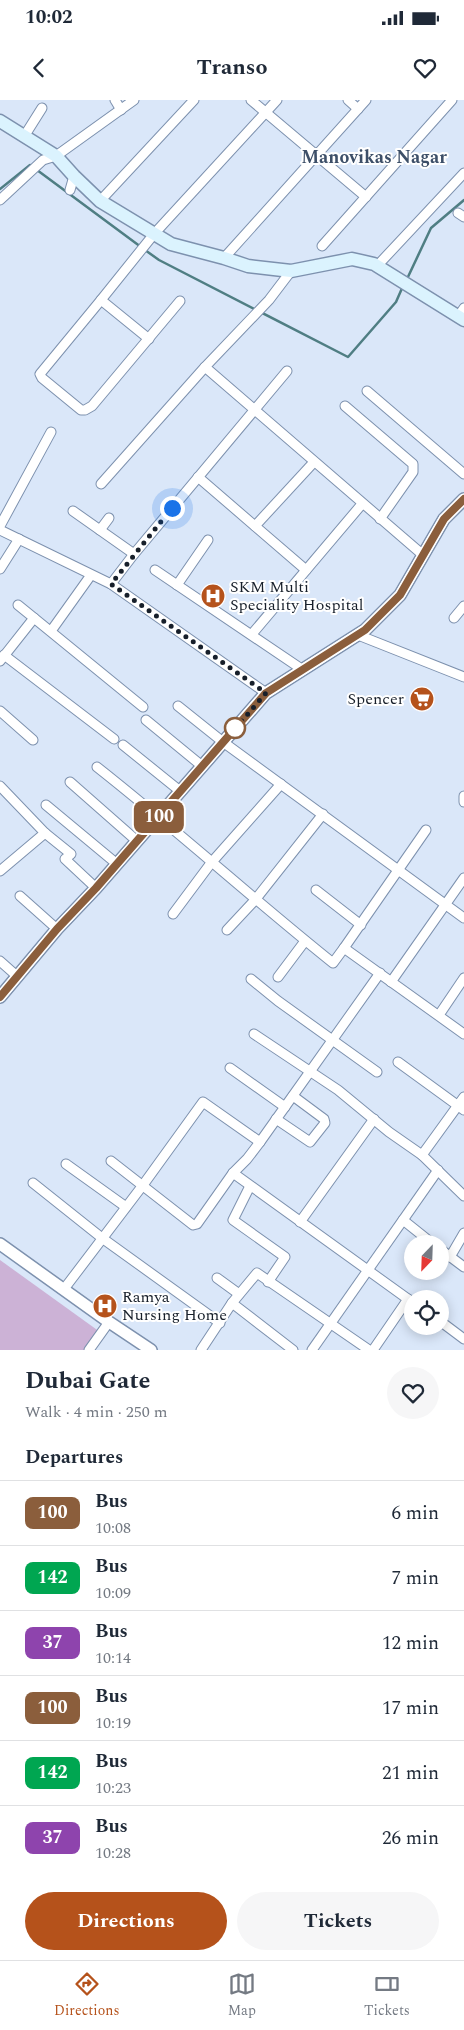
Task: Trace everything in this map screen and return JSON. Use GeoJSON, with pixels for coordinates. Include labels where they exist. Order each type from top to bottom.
{"type":"FeatureCollection","features":[{"type":"Feature","properties":{"kind":"main road"},"geometry":{"type":"LineString","coordinates":[[2,123],[25,135],[56,156],[100,201],[150,239],[248,266],[290,271],[352,259],[381,269],[414,290],[462,315]]}},
{"type":"Feature","properties":{"kind":"street"},"geometry":{"type":"LineString","coordinates":[[115,100],[122,110]]}},
{"type":"Feature","properties":{"kind":"street"},"geometry":{"type":"LineString","coordinates":[[0,200],[43,160],[56,156],[134,100]]}},
{"type":"Feature","properties":{"kind":"street"},"geometry":{"type":"LineString","coordinates":[[100,201],[194,100]]}},
{"type":"Feature","properties":{"kind":"street"},"geometry":{"type":"LineString","coordinates":[[251,100],[366,197]]}},
{"type":"Feature","properties":{"kind":"street"},"geometry":{"type":"LineString","coordinates":[[180,300],[149,340],[92,406],[85,410],[72,404],[42,378],[40,374],[150,239],[278,100]]}},
{"type":"Feature","properties":{"kind":"street"},"geometry":{"type":"LineString","coordinates":[[348,100],[358,109]]}},
{"type":"Feature","properties":{"kind":"street"},"geometry":{"type":"LineString","coordinates":[[224,258],[366,100]]}},
{"type":"Feature","properties":{"kind":"street"},"geometry":{"type":"LineString","coordinates":[[322,246],[452,100]]}},
{"type":"Feature","properties":{"kind":"street"},"geometry":{"type":"LineString","coordinates":[[25,135],[42,108]]}},
{"type":"Feature","properties":{"kind":"street"},"geometry":{"type":"LineString","coordinates":[[381,269],[464,173]]}},
{"type":"Feature","properties":{"kind":"street"},"geometry":{"type":"LineString","coordinates":[[70,190],[74,176]]}},
{"type":"Feature","properties":{"kind":"street"},"geometry":{"type":"LineString","coordinates":[[101,484],[205,367],[269,300],[290,271]]}},
{"type":"Feature","properties":{"kind":"street"},"geometry":{"type":"LineString","coordinates":[[101,300],[149,340]]}},
{"type":"Feature","properties":{"kind":"street"},"geometry":{"type":"LineString","coordinates":[[205,367],[423,556]]}},
{"type":"Feature","properties":{"kind":"street"},"geometry":{"type":"LineString","coordinates":[[111,584],[287,371]]}},
{"type":"Feature","properties":{"kind":"street"},"geometry":{"type":"LineString","coordinates":[[367,391],[464,474]]}},
{"type":"Feature","properties":{"kind":"street"},"geometry":{"type":"LineString","coordinates":[[345,406],[413,464],[413,472],[380,519]]}},
{"type":"Feature","properties":{"kind":"street"},"geometry":{"type":"LineString","coordinates":[[0,526],[51,432]]}},
{"type":"Feature","properties":{"kind":"street"},"geometry":{"type":"LineString","coordinates":[[255,526],[314,462]]}},
{"type":"Feature","properties":{"kind":"street"},"geometry":{"type":"LineString","coordinates":[[198,477],[306,570]]}},
{"type":"Feature","properties":{"kind":"street"},"geometry":{"type":"LineString","coordinates":[[0,996],[266,693],[376,622],[400,595],[444,519],[464,499]]}},
{"type":"Feature","properties":{"kind":"street"},"geometry":{"type":"LineString","coordinates":[[252,634],[362,504]]}},
{"type":"Feature","properties":{"kind":"street"},"geometry":{"type":"LineString","coordinates":[[73,511],[134,554]]}},
{"type":"Feature","properties":{"kind":"street"},"geometry":{"type":"LineString","coordinates":[[100,530],[110,518]]}},
{"type":"Feature","properties":{"kind":"street"},"geometry":{"type":"LineString","coordinates":[[0,530],[111,584],[266,693]]}},
{"type":"Feature","properties":{"kind":"street"},"geometry":{"type":"LineString","coordinates":[[0,569],[19,539]]}},
{"type":"Feature","properties":{"kind":"street"},"geometry":{"type":"LineString","coordinates":[[177,585],[208,540]]}},
{"type":"Feature","properties":{"kind":"street"},"geometry":{"type":"LineString","coordinates":[[156,570],[302,670]]}},
{"type":"Feature","properties":{"kind":"street"},"geometry":{"type":"LineString","coordinates":[[51,631],[91,575]]}},
{"type":"Feature","properties":{"kind":"street"},"geometry":{"type":"LineString","coordinates":[[18,605],[143,707]]}},
{"type":"Feature","properties":{"kind":"street"},"geometry":{"type":"LineString","coordinates":[[454,618],[464,606]]}},
{"type":"Feature","properties":{"kind":"street"},"geometry":{"type":"LineString","coordinates":[[34,618],[2,658],[114,739]]}},
{"type":"Feature","properties":{"kind":"street"},"geometry":{"type":"LineString","coordinates":[[358,635],[464,677]]}},
{"type":"Feature","properties":{"kind":"street"},"geometry":{"type":"LineString","coordinates":[[178,706],[223,742],[464,918]]}},
{"type":"Feature","properties":{"kind":"street"},"geometry":{"type":"LineString","coordinates":[[0,711],[33,740]]}},
{"type":"Feature","properties":{"kind":"street"},"geometry":{"type":"LineString","coordinates":[[146,720],[202,766]]}},
{"type":"Feature","properties":{"kind":"street"},"geometry":{"type":"LineString","coordinates":[[123,745],[180,792]]}},
{"type":"Feature","properties":{"kind":"street"},"geometry":{"type":"LineString","coordinates":[[97,767],[159,816],[211,863],[333,963],[426,830]]}},
{"type":"Feature","properties":{"kind":"street"},"geometry":{"type":"LineString","coordinates":[[70,782],[137,840]]}},
{"type":"Feature","properties":{"kind":"street"},"geometry":{"type":"LineString","coordinates":[[173,914],[211,863],[282,784]]}},
{"type":"Feature","properties":{"kind":"street"},"geometry":{"type":"LineString","coordinates":[[0,786],[46,833],[70,854],[66,859],[96,888]]}},
{"type":"Feature","properties":{"kind":"street"},"geometry":{"type":"LineString","coordinates":[[464,796],[464,802]]}},
{"type":"Feature","properties":{"kind":"street"},"geometry":{"type":"LineString","coordinates":[[46,804],[117,864]]}},
{"type":"Feature","properties":{"kind":"street"},"geometry":{"type":"LineString","coordinates":[[227,930],[255,900],[323,814]]}},
{"type":"Feature","properties":{"kind":"street"},"geometry":{"type":"LineString","coordinates":[[0,871],[46,833]]}},
{"type":"Feature","properties":{"kind":"street"},"geometry":{"type":"LineString","coordinates":[[391,982],[464,878]]}},
{"type":"Feature","properties":{"kind":"street"},"geometry":{"type":"LineString","coordinates":[[316,890],[361,924]]}},
{"type":"Feature","properties":{"kind":"street"},"geometry":{"type":"LineString","coordinates":[[20,896],[57,929]]}},
{"type":"Feature","properties":{"kind":"street"},"geometry":{"type":"LineString","coordinates":[[278,976],[306,942]]}},
{"type":"Feature","properties":{"kind":"street"},"geometry":{"type":"LineString","coordinates":[[344,948],[464,1034]]}},
{"type":"Feature","properties":{"kind":"street"},"geometry":{"type":"LineString","coordinates":[[0,961],[18,977]]}},
{"type":"Feature","properties":{"kind":"street"},"geometry":{"type":"LineString","coordinates":[[112,1161],[193,1225],[197,1224],[233,1173],[247,1159],[276,1119],[286,1110],[293,1096],[332,1039],[380,973]]}},
{"type":"Feature","properties":{"kind":"street"},"geometry":{"type":"LineString","coordinates":[[439,1015],[464,978]]}},
{"type":"Feature","properties":{"kind":"street"},"geometry":{"type":"LineString","coordinates":[[251,979],[278,1002],[377,1072]]}},
{"type":"Feature","properties":{"kind":"street"},"geometry":{"type":"LineString","coordinates":[[254,1034],[338,1090],[374,1120],[422,1155],[464,1196]]}},
{"type":"Feature","properties":{"kind":"street"},"geometry":{"type":"LineString","coordinates":[[398,1062],[461,1108]]}},
{"type":"Feature","properties":{"kind":"street"},"geometry":{"type":"LineString","coordinates":[[230,1068],[286,1110]]}},
{"type":"Feature","properties":{"kind":"street"},"geometry":{"type":"LineString","coordinates":[[276,1119],[310,1142],[325,1123],[324,1119],[293,1096]]}},
{"type":"Feature","properties":{"kind":"street"},"geometry":{"type":"LineString","coordinates":[[422,1155],[461,1108],[464,1097]]}},
{"type":"Feature","properties":{"kind":"street"},"geometry":{"type":"LineString","coordinates":[[64,1289],[143,1185],[202,1102],[260,1142]]}},
{"type":"Feature","properties":{"kind":"street"},"geometry":{"type":"LineString","coordinates":[[300,1222],[374,1120]]}},
{"type":"Feature","properties":{"kind":"street"},"geometry":{"type":"LineString","coordinates":[[66,1164],[126,1207]]}},
{"type":"Feature","properties":{"kind":"street"},"geometry":{"type":"LineString","coordinates":[[312,1350],[438,1170]]}},
{"type":"Feature","properties":{"kind":"street"},"geometry":{"type":"LineString","coordinates":[[233,1173],[404,1296]]}},
{"type":"Feature","properties":{"kind":"street"},"geometry":{"type":"LineString","coordinates":[[33,1183],[102,1238],[220,1323]]}},
{"type":"Feature","properties":{"kind":"street"},"geometry":{"type":"LineString","coordinates":[[250,1186],[233,1220],[285,1257],[268,1282]]}},
{"type":"Feature","properties":{"kind":"street"},"geometry":{"type":"LineString","coordinates":[[403,1220],[422,1235]]}},
{"type":"Feature","properties":{"kind":"street"},"geometry":{"type":"LineString","coordinates":[[464,1233],[450,1257],[464,1267]]}},
{"type":"Feature","properties":{"kind":"street"},"geometry":{"type":"LineString","coordinates":[[0,1244],[151,1350]]}},
{"type":"Feature","properties":{"kind":"street"},"geometry":{"type":"LineString","coordinates":[[201,1350],[232,1303],[257,1273],[369,1350]]}},
{"type":"Feature","properties":{"kind":"street"},"geometry":{"type":"LineString","coordinates":[[217,1278],[239,1294]]}},
{"type":"Feature","properties":{"kind":"street"},"geometry":{"type":"LineString","coordinates":[[232,1303],[293,1350]]}},
{"type":"Feature","properties":{"kind":"street"},"geometry":{"type":"LineString","coordinates":[[373,1350],[404,1309]]}},
{"type":"Feature","properties":{"kind":"street"},"geometry":{"type":"LineString","coordinates":[[89,1350],[109,1322]]}},
{"type":"Feature","properties":{"kind":"street"},"geometry":{"type":"LineString","coordinates":[[449,1328],[464,1339]]}},
{"type":"Feature","properties":{"kind":"shaded area"},"geometry":{"type":"Polygon","coordinates":[[[0,1260],[100,1332],[85,1350],[0,1350],[0,1260]]]}},
{"type":"Feature","properties":{"kind":"waterway"},"geometry":{"type":"LineString","coordinates":[[0,189],[30,165],[32,167]]}},
{"type":"Feature","properties":{"kind":"waterway"},"geometry":{"type":"LineString","coordinates":[[37,170],[141,247]]}},
{"type":"Feature","properties":{"kind":"waterway"},"geometry":{"type":"LineString","coordinates":[[407,279],[431,228],[464,200]]}},
{"type":"Feature","properties":{"kind":"waterway"},"geometry":{"type":"LineString","coordinates":[[145,250],[159,260],[348,357],[396,302],[403,286]]}},
{"type":"Feature","properties":{"kind":"bus line","name":"100"},"geometry":{"type":"LineString","coordinates":[[0,997],[57,929],[96,888],[266,693],[376,622],[400,595],[444,519],[464,499]]}},
{"type":"Feature","properties":{"kind":"place","name":"SKM Multi Speciality Hospital"},"geometry":{"type":"Point","coordinates":[213,596]}},
{"type":"Feature","properties":{"kind":"place","name":"Spencer"},"geometry":{"type":"Point","coordinates":[422,699]}},
{"type":"Feature","properties":{"kind":"place","name":"Ramya Nursing Home"},"geometry":{"type":"Point","coordinates":[105,1306]}},
{"type":"Feature","properties":{"kind":"district","name":"Manovikas Nagar"},"geometry":{"type":"Point","coordinates":[374,157]}},
{"type":"Feature","properties":{"kind":"route"},"geometry":{"type":"LineString","coordinates":[[172,508],[111,584],[266,693],[234,730],[235,728]]}}]}
